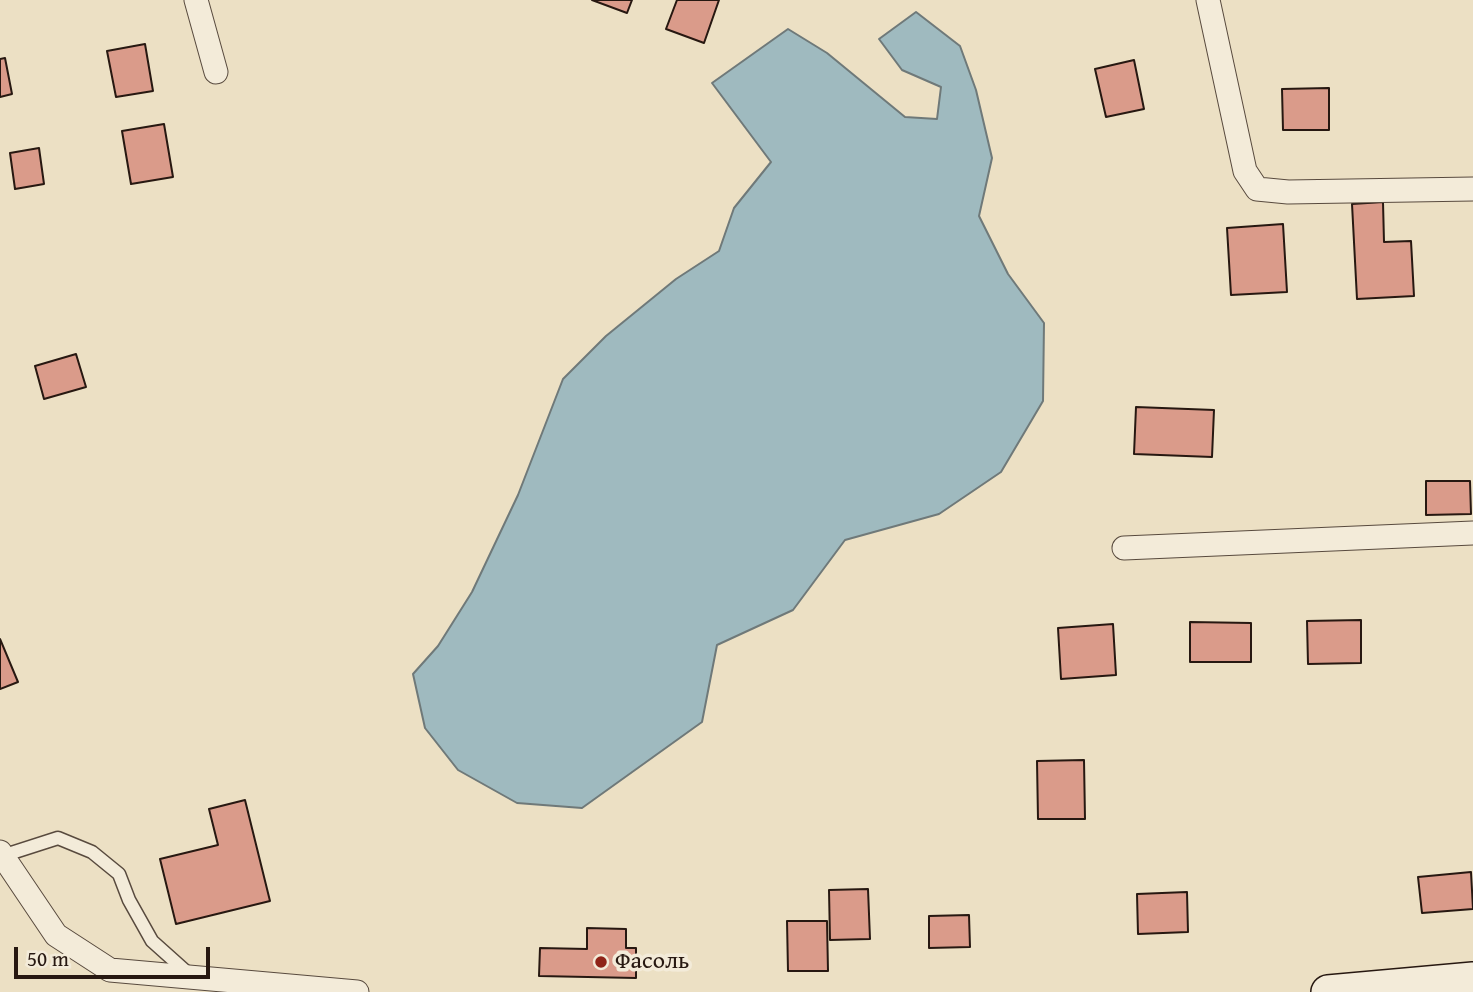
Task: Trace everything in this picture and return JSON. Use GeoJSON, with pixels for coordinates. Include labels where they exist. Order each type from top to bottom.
{"type":"FeatureCollection","features":[{"type":"Feature","properties":{"kind":"main road"},"geometry":{"type":"LineString","coordinates":[[1328,992],[1473,979]]}},
{"type":"Feature","properties":{"kind":"street"},"geometry":{"type":"LineString","coordinates":[[197,0],[216,72]]}},
{"type":"Feature","properties":{"kind":"street"},"geometry":{"type":"LineString","coordinates":[[1208,0],[1245,172],[1257,189],[1288,192],[1473,189]]}},
{"type":"Feature","properties":{"kind":"street"},"geometry":{"type":"LineString","coordinates":[[1124,548],[1473,533]]}},
{"type":"Feature","properties":{"kind":"street"},"geometry":{"type":"LineString","coordinates":[[1,854],[56,935],[110,970],[357,992]]}},
{"type":"Feature","properties":{"kind":"lane"},"geometry":{"type":"LineString","coordinates":[[1,854],[58,838],[92,852],[119,874],[129,900],[152,941],[190,976]]}},
{"type":"Feature","properties":{"kind":"water"},"geometry":{"type":"Polygon","coordinates":[[[916,12],[960,46],[976,90],[992,158],[979,216],[1008,274],[1044,323],[1043,401],[1001,472],[939,514],[845,540],[793,610],[717,645],[702,722],[582,808],[517,803],[458,770],[425,728],[413,674],[438,646],[472,592],[518,495],[563,379],[606,336],[676,279],[719,251],[734,208],[771,162],[712,83],[788,29],[827,53],[905,117],[937,119],[941,87],[902,70],[879,39],[916,12]]]}},
{"type":"Feature","properties":{"kind":"building"},"geometry":{"type":"Polygon","coordinates":[[[592,0],[632,0],[627,13],[592,0]]]}},
{"type":"Feature","properties":{"kind":"building"},"geometry":{"type":"Polygon","coordinates":[[[677,0],[719,0],[704,43],[666,29],[677,0]]]}},
{"type":"Feature","properties":{"kind":"building"},"geometry":{"type":"Polygon","coordinates":[[[145,44],[153,91],[116,97],[107,51],[145,44]]]}},
{"type":"Feature","properties":{"kind":"building"},"geometry":{"type":"Polygon","coordinates":[[[5,58],[12,94],[0,97],[0,59],[5,58]]]}},
{"type":"Feature","properties":{"kind":"building"},"geometry":{"type":"Polygon","coordinates":[[[1134,60],[1144,109],[1106,117],[1095,69],[1134,60]]]}},
{"type":"Feature","properties":{"kind":"building"},"geometry":{"type":"Polygon","coordinates":[[[1329,88],[1329,130],[1283,130],[1282,89],[1329,88]]]}},
{"type":"Feature","properties":{"kind":"building"},"geometry":{"type":"Polygon","coordinates":[[[164,124],[173,177],[131,184],[122,131],[164,124]]]}},
{"type":"Feature","properties":{"kind":"building"},"geometry":{"type":"Polygon","coordinates":[[[39,148],[44,184],[15,189],[10,153],[39,148]]]}},
{"type":"Feature","properties":{"kind":"building"},"geometry":{"type":"Polygon","coordinates":[[[1383,202],[1384,242],[1411,241],[1414,296],[1357,299],[1352,204],[1383,202]]]}},
{"type":"Feature","properties":{"kind":"building"},"geometry":{"type":"Polygon","coordinates":[[[1283,224],[1287,292],[1231,295],[1227,228],[1283,224]]]}},
{"type":"Feature","properties":{"kind":"building"},"geometry":{"type":"Polygon","coordinates":[[[76,354],[86,387],[44,399],[35,366],[76,354]]]}},
{"type":"Feature","properties":{"kind":"building"},"geometry":{"type":"Polygon","coordinates":[[[1136,407],[1214,410],[1212,457],[1134,454],[1136,407]]]}},
{"type":"Feature","properties":{"kind":"building"},"geometry":{"type":"Polygon","coordinates":[[[1426,481],[1470,481],[1471,514],[1426,515],[1426,481]]]}},
{"type":"Feature","properties":{"kind":"building"},"geometry":{"type":"Polygon","coordinates":[[[1361,620],[1361,663],[1308,664],[1307,621],[1361,620]]]}},
{"type":"Feature","properties":{"kind":"building"},"geometry":{"type":"Polygon","coordinates":[[[1190,622],[1251,623],[1251,662],[1190,662],[1190,622]]]}},
{"type":"Feature","properties":{"kind":"building"},"geometry":{"type":"Polygon","coordinates":[[[1113,624],[1116,675],[1061,679],[1058,628],[1113,624]]]}},
{"type":"Feature","properties":{"kind":"building"},"geometry":{"type":"Polygon","coordinates":[[[0,639],[18,682],[0,689],[0,639]]]}},
{"type":"Feature","properties":{"kind":"building"},"geometry":{"type":"Polygon","coordinates":[[[1084,760],[1085,819],[1038,819],[1037,761],[1084,760]]]}},
{"type":"Feature","properties":{"kind":"building"},"geometry":{"type":"Polygon","coordinates":[[[245,800],[270,901],[176,924],[160,859],[218,845],[209,809],[245,800]]]}},
{"type":"Feature","properties":{"kind":"building"},"geometry":{"type":"Polygon","coordinates":[[[1471,872],[1473,909],[1422,913],[1418,877],[1471,872]]]}},
{"type":"Feature","properties":{"kind":"building"},"geometry":{"type":"Polygon","coordinates":[[[868,889],[870,939],[830,940],[829,890],[868,889]]]}},
{"type":"Feature","properties":{"kind":"building"},"geometry":{"type":"Polygon","coordinates":[[[1187,892],[1188,932],[1138,934],[1137,894],[1187,892]]]}},
{"type":"Feature","properties":{"kind":"building"},"geometry":{"type":"Polygon","coordinates":[[[969,915],[970,947],[929,948],[929,916],[969,915]]]}},
{"type":"Feature","properties":{"kind":"building"},"geometry":{"type":"Polygon","coordinates":[[[787,921],[827,921],[828,971],[788,971],[787,921]]]}},
{"type":"Feature","properties":{"kind":"building"},"geometry":{"type":"Polygon","coordinates":[[[587,928],[626,929],[626,948],[636,948],[636,978],[539,976],[540,948],[587,949],[587,928]]]}},
{"type":"Feature","properties":{"kind":"place","name":"Фасоль"},"geometry":{"type":"Point","coordinates":[601,962]}}]}
